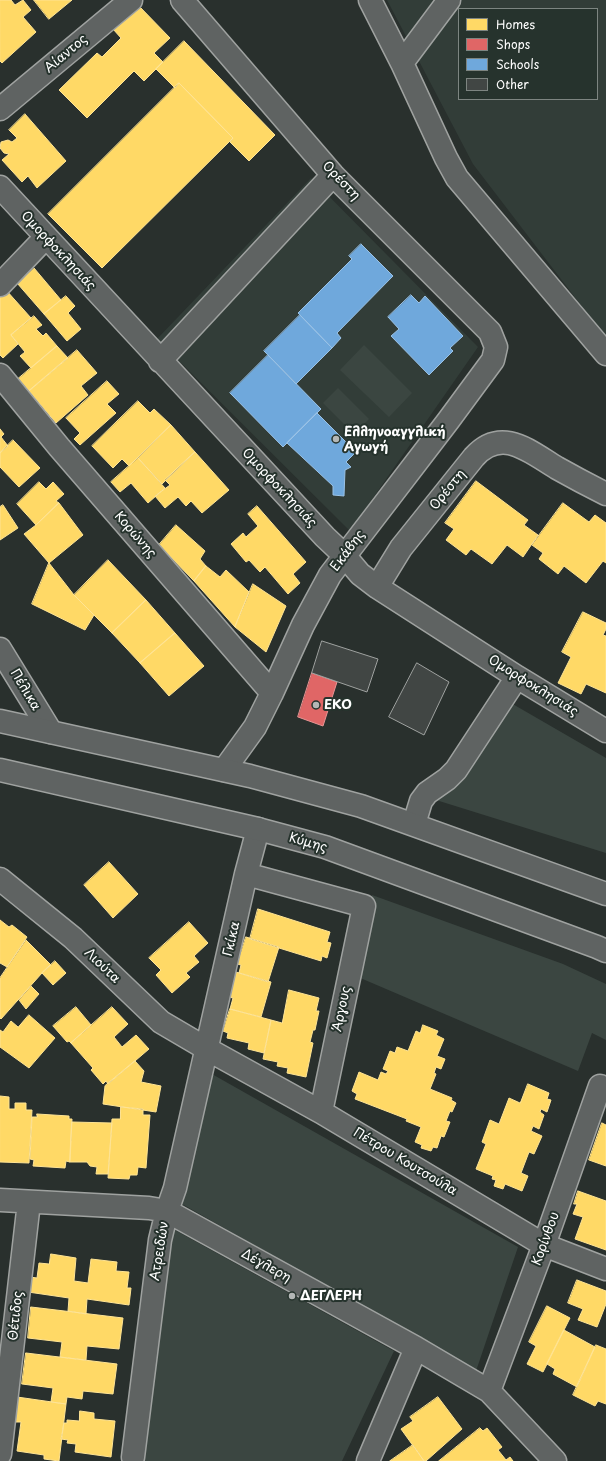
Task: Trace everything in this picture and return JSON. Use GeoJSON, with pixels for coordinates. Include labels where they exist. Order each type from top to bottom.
{"type":"FeatureCollection","features":[{"type":"Feature","properties":{"kind":"street","name":"Αίαντος"},"geometry":{"type":"LineString","coordinates":[[0,109],[131,0]]}},
{"type":"Feature","properties":{"kind":"street"},"geometry":{"type":"LineString","coordinates":[[370,0],[457,178],[606,354]]}},
{"type":"Feature","properties":{"kind":"street"},"geometry":{"type":"LineString","coordinates":[[402,63],[449,0]]}},
{"type":"Feature","properties":{"kind":"street","name":"Ορέστη"},"geometry":{"type":"LineString","coordinates":[[187,5],[334,175],[490,332],[496,347]]}},
{"type":"Feature","properties":{"kind":"street"},"geometry":{"type":"LineString","coordinates":[[160,361],[334,175]]}},
{"type":"Feature","properties":{"kind":"street","name":"Ομορφοκλησιάς"},"geometry":{"type":"LineString","coordinates":[[0,187],[160,361],[325,538],[344,555],[360,574],[377,587],[606,732]]}},
{"type":"Feature","properties":{"kind":"street"},"geometry":{"type":"LineString","coordinates":[[0,285],[46,238]]}},
{"type":"Feature","properties":{"kind":"street","name":"Εκάβης"},"geometry":{"type":"LineString","coordinates":[[224,770],[255,727],[303,625],[330,575],[448,421],[492,360],[496,347]]}},
{"type":"Feature","properties":{"kind":"street","name":"Κορώνης"},"geometry":{"type":"LineString","coordinates":[[0,375],[59,447],[272,693]]}},
{"type":"Feature","properties":{"kind":"street","name":"Ορέστη"},"geometry":{"type":"LineString","coordinates":[[377,587],[406,542],[474,457],[482,448],[493,443],[507,443],[525,448],[557,468],[606,494]]}},
{"type":"Feature","properties":{"kind":"street","name":"Πέλικα"},"geometry":{"type":"LineString","coordinates":[[0,649],[50,732]]}},
{"type":"Feature","properties":{"kind":"street"},"geometry":{"type":"LineString","coordinates":[[414,824],[421,801],[427,793],[448,779],[456,770],[517,676]]}},
{"type":"Feature","properties":{"kind":"street"},"geometry":{"type":"LineString","coordinates":[[0,721],[250,776],[361,806],[606,894]]}},
{"type":"Feature","properties":{"kind":"street","name":"Κύμης"},"geometry":{"type":"LineString","coordinates":[[0,770],[258,829],[325,847],[606,952]]}},
{"type":"Feature","properties":{"kind":"street","name":"Γκίκα"},"geometry":{"type":"LineString","coordinates":[[207,1049],[246,874],[258,829]]}},
{"type":"Feature","properties":{"kind":"street","name":"Άργους"},"geometry":{"type":"LineString","coordinates":[[246,874],[364,906],[321,1112]]}},
{"type":"Feature","properties":{"kind":"street","name":"Λιούτα"},"geometry":{"type":"LineString","coordinates":[[0,879],[72,938],[161,1022],[207,1049]]}},
{"type":"Feature","properties":{"kind":"street","name":"Πέτρου Κουτσούλα"},"geometry":{"type":"LineString","coordinates":[[207,1049],[321,1112],[544,1245],[606,1269]]}},
{"type":"Feature","properties":{"kind":"street","name":"Ατρειδών"},"geometry":{"type":"LineString","coordinates":[[133,1457],[160,1240],[167,1211],[175,1188],[207,1049]]}},
{"type":"Feature","properties":{"kind":"street","name":"Κορίνθου"},"geometry":{"type":"LineString","coordinates":[[490,1391],[544,1245],[600,1086]]}},
{"type":"Feature","properties":{"kind":"street","name":"Δέγλερη"},"geometry":{"type":"LineString","coordinates":[[0,1200],[149,1208],[167,1211],[416,1348],[490,1391],[555,1461]]}},
{"type":"Feature","properties":{"kind":"street","name":"Θέτιδος"},"geometry":{"type":"LineString","coordinates":[[0,1454],[28,1202]]}},
{"type":"Feature","properties":{"kind":"street"},"geometry":{"type":"LineString","coordinates":[[368,1461],[416,1348]]}},
{"type":"Feature","properties":{"kind":"shaded area"},"geometry":{"type":"Polygon","coordinates":[[[387,0],[606,0],[606,338],[473,164],[387,0]]]}},
{"type":"Feature","properties":{"kind":"shaded area","name":"Ελληνοαγγλική Αγωγή"},"geometry":{"type":"Polygon","coordinates":[[[311,178],[478,347],[350,531],[157,339],[311,178]]]}},
{"type":"Feature","properties":{"kind":"shaded area"},"geometry":{"type":"Polygon","coordinates":[[[364,345],[412,393],[389,417],[340,370],[364,345]]]}},
{"type":"Feature","properties":{"kind":"shaded area"},"geometry":{"type":"Polygon","coordinates":[[[338,388],[369,419],[354,434],[323,403],[338,388]]]}},
{"type":"Feature","properties":{"kind":"shaded area"},"geometry":{"type":"Polygon","coordinates":[[[504,699],[606,758],[606,853],[436,800],[504,699]]]}},
{"type":"Feature","properties":{"kind":"shaded area"},"geometry":{"type":"Polygon","coordinates":[[[372,895],[563,964],[606,984],[606,1040],[592,1033],[578,1071],[358,977],[372,895]]]}},
{"type":"Feature","properties":{"kind":"shaded area"},"geometry":{"type":"Polygon","coordinates":[[[203,1069],[518,1247],[476,1371],[175,1200],[203,1069]]]}},
{"type":"Feature","properties":{"kind":"shaded area"},"geometry":{"type":"Polygon","coordinates":[[[173,1229],[394,1351],[342,1461],[140,1461],[149,1389],[173,1229]]]}},
{"type":"Feature","properties":{"kind":"building: Homes"},"geometry":{"type":"Polygon","coordinates":[[[0,0],[11,0],[15,5],[23,0],[31,10],[23,17],[36,32],[2,63],[0,61],[0,0]]]}},
{"type":"Feature","properties":{"kind":"building: Homes"},"geometry":{"type":"Polygon","coordinates":[[[34,0],[72,0],[49,19],[34,0]]]}},
{"type":"Feature","properties":{"kind":"building: Homes"},"geometry":{"type":"Polygon","coordinates":[[[138,5],[170,38],[154,53],[163,62],[144,81],[134,71],[87,118],[59,90],[97,53],[102,57],[121,38],[113,29],[138,5]]]}},
{"type":"Feature","properties":{"kind":"building: Homes"},"geometry":{"type":"Polygon","coordinates":[[[184,41],[275,135],[249,161],[230,142],[233,138],[179,83],[175,88],[156,69],[184,41]]]}},
{"type":"Feature","properties":{"kind":"building: Homes"},"geometry":{"type":"Polygon","coordinates":[[[179,83],[233,138],[102,268],[48,214],[179,83]]]}},
{"type":"Feature","properties":{"kind":"building: Homes"},"geometry":{"type":"Polygon","coordinates":[[[25,114],[66,161],[37,188],[28,176],[22,182],[2,160],[9,154],[4,153],[0,148],[1,142],[8,140],[12,142],[17,138],[9,130],[25,114]]]}},
{"type":"Feature","properties":{"kind":"building: Homes"},"geometry":{"type":"Polygon","coordinates":[[[34,268],[61,300],[44,314],[17,283],[34,268]]]}},
{"type":"Feature","properties":{"kind":"building: Homes"},"geometry":{"type":"Polygon","coordinates":[[[6,290],[31,318],[11,335],[18,344],[3,358],[0,355],[0,295],[6,290]]]}},
{"type":"Feature","properties":{"kind":"building: Homes"},"geometry":{"type":"Polygon","coordinates":[[[66,296],[75,306],[68,313],[81,329],[67,341],[44,314],[66,296]]]}},
{"type":"Feature","properties":{"kind":"building: Homes"},"geometry":{"type":"Polygon","coordinates":[[[34,316],[42,325],[36,329],[43,336],[46,333],[57,346],[31,368],[20,356],[25,352],[11,335],[34,316]]]}},
{"type":"Feature","properties":{"kind":"building: Homes"},"geometry":{"type":"Polygon","coordinates":[[[57,346],[68,358],[29,391],[18,379],[57,346]]]}},
{"type":"Feature","properties":{"kind":"building: Homes"},"geometry":{"type":"Polygon","coordinates":[[[77,350],[97,373],[81,386],[88,395],[56,423],[29,391],[77,350]]]}},
{"type":"Feature","properties":{"kind":"building: Homes"},"geometry":{"type":"Polygon","coordinates":[[[107,381],[119,394],[107,404],[116,413],[80,445],[74,439],[80,433],[66,418],[107,381]]]}},
{"type":"Feature","properties":{"kind":"building: Homes"},"geometry":{"type":"Polygon","coordinates":[[[138,401],[150,413],[154,409],[171,425],[129,466],[122,459],[113,468],[92,446],[138,401]]]}},
{"type":"Feature","properties":{"kind":"building: Homes"},"geometry":{"type":"Polygon","coordinates":[[[171,425],[195,452],[162,484],[138,458],[171,425]]]}},
{"type":"Feature","properties":{"kind":"building: Homes"},"geometry":{"type":"Polygon","coordinates":[[[0,429],[4,434],[1,437],[8,446],[0,453],[0,429]]]}},
{"type":"Feature","properties":{"kind":"building: Homes"},"geometry":{"type":"Polygon","coordinates":[[[13,440],[40,468],[19,487],[0,467],[0,453],[13,440]]]}},
{"type":"Feature","properties":{"kind":"building: Homes"},"geometry":{"type":"Polygon","coordinates":[[[195,452],[229,490],[202,513],[191,501],[186,506],[178,497],[165,508],[155,496],[170,485],[165,480],[195,452]]]}},
{"type":"Feature","properties":{"kind":"building: Homes"},"geometry":{"type":"Polygon","coordinates":[[[138,458],[165,488],[148,503],[131,483],[120,492],[111,482],[138,458]]]}},
{"type":"Feature","properties":{"kind":"building: Homes"},"geometry":{"type":"Polygon","coordinates":[[[476,481],[528,520],[524,525],[538,535],[523,557],[507,545],[492,564],[471,549],[466,555],[446,540],[454,529],[445,523],[476,481]]]}},
{"type":"Feature","properties":{"kind":"building: Homes"},"geometry":{"type":"Polygon","coordinates":[[[39,482],[46,489],[53,482],[64,494],[56,501],[59,503],[36,525],[17,504],[39,482]]]}},
{"type":"Feature","properties":{"kind":"building: Homes"},"geometry":{"type":"Polygon","coordinates":[[[59,503],[83,535],[49,563],[24,534],[36,525],[59,503]]]}},
{"type":"Feature","properties":{"kind":"building: Homes"},"geometry":{"type":"Polygon","coordinates":[[[563,503],[589,522],[595,515],[606,523],[606,563],[603,561],[586,583],[564,566],[558,574],[539,559],[543,553],[532,545],[563,503]]]}},
{"type":"Feature","properties":{"kind":"building: Homes"},"geometry":{"type":"Polygon","coordinates":[[[3,505],[18,528],[0,540],[0,507],[3,505]]]}},
{"type":"Feature","properties":{"kind":"building: Homes"},"geometry":{"type":"Polygon","coordinates":[[[257,506],[306,562],[293,574],[300,583],[288,594],[265,567],[260,572],[249,560],[246,562],[231,544],[243,533],[246,537],[258,526],[248,514],[257,506]]]}},
{"type":"Feature","properties":{"kind":"building: Homes"},"geometry":{"type":"Polygon","coordinates":[[[176,525],[205,551],[200,559],[206,566],[194,581],[159,545],[176,525]]]}},
{"type":"Feature","properties":{"kind":"building: Homes"},"geometry":{"type":"Polygon","coordinates":[[[108,560],[146,600],[112,633],[74,595],[108,560]]]}},
{"type":"Feature","properties":{"kind":"building: Homes"},"geometry":{"type":"Polygon","coordinates":[[[49,563],[74,595],[94,615],[85,630],[32,604],[49,563]]]}},
{"type":"Feature","properties":{"kind":"building: Homes"},"geometry":{"type":"Polygon","coordinates":[[[206,566],[220,577],[226,570],[249,592],[235,627],[194,581],[206,566]]]}},
{"type":"Feature","properties":{"kind":"building: Homes"},"geometry":{"type":"Polygon","coordinates":[[[253,584],[286,606],[266,652],[235,627],[253,584]]]}},
{"type":"Feature","properties":{"kind":"building: Homes"},"geometry":{"type":"Polygon","coordinates":[[[146,600],[175,633],[140,663],[112,633],[146,600]]]}},
{"type":"Feature","properties":{"kind":"building: Homes"},"geometry":{"type":"Polygon","coordinates":[[[583,612],[606,623],[606,629],[603,635],[606,636],[606,693],[586,684],[581,694],[558,683],[571,657],[562,652],[583,612]]]}},
{"type":"Feature","properties":{"kind":"building: Homes"},"geometry":{"type":"Polygon","coordinates":[[[175,633],[204,666],[169,696],[140,663],[175,633]]]}},
{"type":"Feature","properties":{"kind":"building: Homes"},"geometry":{"type":"Polygon","coordinates":[[[109,862],[138,894],[113,918],[84,885],[109,862]]]}},
{"type":"Feature","properties":{"kind":"building: Homes"},"geometry":{"type":"Polygon","coordinates":[[[258,909],[330,932],[327,942],[331,943],[327,958],[322,956],[321,961],[250,939],[258,909]]]}},
{"type":"Feature","properties":{"kind":"building: Homes"},"geometry":{"type":"Polygon","coordinates":[[[0,920],[9,927],[12,925],[27,937],[7,967],[0,963],[0,920]]]}},
{"type":"Feature","properties":{"kind":"building: Homes"},"geometry":{"type":"Polygon","coordinates":[[[189,922],[208,943],[194,956],[199,962],[186,973],[190,977],[172,993],[156,975],[161,970],[149,958],[189,922]]]}},
{"type":"Feature","properties":{"kind":"building: Homes"},"geometry":{"type":"Polygon","coordinates":[[[246,937],[279,947],[268,982],[239,973],[241,965],[237,964],[246,937]]]}},
{"type":"Feature","properties":{"kind":"building: Homes"},"geometry":{"type":"Polygon","coordinates":[[[26,940],[51,965],[1,1019],[0,978],[26,940]]]}},
{"type":"Feature","properties":{"kind":"building: Homes"},"geometry":{"type":"Polygon","coordinates":[[[55,961],[66,973],[53,985],[42,973],[55,961]]]}},
{"type":"Feature","properties":{"kind":"building: Homes"},"geometry":{"type":"Polygon","coordinates":[[[236,972],[271,982],[261,1017],[230,1009],[233,998],[229,997],[236,972]]]}},
{"type":"Feature","properties":{"kind":"building: Homes"},"geometry":{"type":"Polygon","coordinates":[[[31,986],[39,994],[26,1009],[19,1000],[31,986]]]}},
{"type":"Feature","properties":{"kind":"building: Homes"},"geometry":{"type":"Polygon","coordinates":[[[289,990],[319,998],[316,1011],[319,1011],[315,1030],[313,1030],[310,1042],[313,1043],[306,1077],[287,1073],[288,1068],[277,1066],[278,1062],[263,1059],[271,1020],[282,1023],[289,990]]]}},
{"type":"Feature","properties":{"kind":"building: Homes"},"geometry":{"type":"Polygon","coordinates":[[[76,1007],[91,1025],[71,1043],[69,1041],[67,1042],[53,1026],[76,1007]]]}},
{"type":"Feature","properties":{"kind":"building: Homes"},"geometry":{"type":"Polygon","coordinates":[[[112,1007],[128,1024],[114,1037],[122,1047],[136,1035],[149,1049],[108,1084],[106,1081],[103,1084],[91,1070],[93,1068],[71,1043],[112,1007]]]}},
{"type":"Feature","properties":{"kind":"building: Homes"},"geometry":{"type":"Polygon","coordinates":[[[230,1009],[271,1020],[264,1053],[248,1049],[249,1043],[227,1038],[228,1033],[223,1031],[230,1009]]]}},
{"type":"Feature","properties":{"kind":"building: Homes"},"geometry":{"type":"Polygon","coordinates":[[[29,1015],[55,1038],[29,1068],[0,1047],[0,1030],[3,1032],[11,1021],[18,1027],[29,1015]]]}},
{"type":"Feature","properties":{"kind":"building: Homes"},"geometry":{"type":"Polygon","coordinates":[[[423,1025],[438,1031],[436,1035],[444,1039],[437,1056],[445,1059],[441,1069],[436,1067],[434,1073],[436,1074],[430,1089],[452,1098],[451,1100],[456,1103],[452,1112],[450,1111],[446,1121],[450,1122],[444,1137],[441,1136],[437,1148],[433,1147],[431,1151],[421,1148],[422,1145],[415,1142],[421,1127],[406,1121],[407,1119],[355,1099],[357,1094],[352,1091],[359,1072],[378,1080],[381,1072],[386,1074],[388,1071],[383,1069],[390,1051],[395,1053],[397,1047],[408,1051],[416,1031],[420,1033],[423,1025]]]}},
{"type":"Feature","properties":{"kind":"building: Homes"},"geometry":{"type":"Polygon","coordinates":[[[135,1061],[144,1071],[141,1082],[161,1086],[156,1112],[103,1104],[105,1086],[135,1061]]]}},
{"type":"Feature","properties":{"kind":"building: Homes"},"geometry":{"type":"Polygon","coordinates":[[[528,1084],[549,1093],[547,1099],[551,1100],[547,1112],[541,1109],[540,1112],[544,1115],[539,1129],[533,1126],[531,1131],[542,1136],[534,1154],[529,1152],[521,1173],[528,1176],[522,1191],[505,1184],[503,1189],[494,1186],[496,1180],[492,1179],[493,1176],[476,1169],[486,1144],[482,1142],[490,1120],[499,1124],[509,1098],[520,1103],[528,1084]]]}},
{"type":"Feature","properties":{"kind":"building: Homes"},"geometry":{"type":"Polygon","coordinates":[[[0,1096],[9,1097],[9,1109],[15,1109],[15,1103],[26,1103],[26,1110],[32,1110],[29,1163],[0,1162],[0,1096]]]}},
{"type":"Feature","properties":{"kind":"building: Homes"},"geometry":{"type":"Polygon","coordinates":[[[121,1107],[143,1109],[143,1115],[150,1115],[146,1168],[138,1167],[137,1175],[130,1175],[129,1179],[108,1178],[112,1119],[120,1119],[121,1107]]]}},
{"type":"Feature","properties":{"kind":"building: Homes"},"geometry":{"type":"Polygon","coordinates":[[[37,1114],[69,1116],[69,1119],[72,1119],[70,1162],[66,1161],[65,1168],[33,1166],[34,1160],[30,1159],[32,1117],[37,1117],[37,1114]]]}},
{"type":"Feature","properties":{"kind":"building: Homes"},"geometry":{"type":"Polygon","coordinates":[[[72,1122],[112,1123],[108,1174],[96,1174],[97,1167],[90,1166],[87,1162],[70,1162],[72,1122]]]}},
{"type":"Feature","properties":{"kind":"building: Homes"},"geometry":{"type":"Polygon","coordinates":[[[602,1123],[606,1125],[606,1166],[589,1160],[602,1123]]]}},
{"type":"Feature","properties":{"kind":"building: Homes"},"geometry":{"type":"Polygon","coordinates":[[[578,1191],[606,1201],[606,1250],[575,1239],[583,1217],[573,1214],[577,1204],[574,1204],[578,1191]]]}},
{"type":"Feature","properties":{"kind":"building: Homes"},"geometry":{"type":"Polygon","coordinates":[[[51,1254],[76,1258],[74,1281],[88,1283],[91,1259],[117,1262],[116,1271],[129,1272],[127,1288],[131,1288],[129,1305],[87,1299],[86,1314],[68,1311],[69,1298],[28,1292],[30,1277],[37,1278],[39,1263],[49,1264],[51,1254]]]}},
{"type":"Feature","properties":{"kind":"building: Homes"},"geometry":{"type":"Polygon","coordinates":[[[577,1280],[606,1291],[606,1304],[597,1327],[578,1320],[583,1309],[568,1303],[577,1280]]]}},
{"type":"Feature","properties":{"kind":"building: Homes"},"geometry":{"type":"Polygon","coordinates":[[[547,1306],[570,1318],[543,1372],[527,1364],[536,1346],[529,1342],[547,1306]]]}},
{"type":"Feature","properties":{"kind":"building: Homes"},"geometry":{"type":"Polygon","coordinates":[[[31,1307],[123,1318],[119,1349],[87,1346],[86,1360],[60,1357],[62,1342],[28,1338],[31,1307]]]}},
{"type":"Feature","properties":{"kind":"building: Homes"},"geometry":{"type":"Polygon","coordinates":[[[564,1330],[595,1347],[577,1387],[553,1374],[555,1369],[547,1364],[564,1330]]]}},
{"type":"Feature","properties":{"kind":"building: Homes"},"geometry":{"type":"Polygon","coordinates":[[[596,1345],[606,1349],[606,1404],[598,1401],[595,1406],[573,1395],[596,1345]]]}},
{"type":"Feature","properties":{"kind":"building: Homes"},"geometry":{"type":"Polygon","coordinates":[[[26,1353],[117,1364],[113,1394],[83,1391],[82,1399],[67,1397],[66,1404],[51,1402],[53,1388],[22,1384],[26,1353]]]}},
{"type":"Feature","properties":{"kind":"building: Homes"},"geometry":{"type":"Polygon","coordinates":[[[17,1397],[66,1404],[59,1461],[44,1459],[44,1455],[17,1451],[21,1422],[14,1422],[17,1397]]]}},
{"type":"Feature","properties":{"kind":"building: Homes"},"geometry":{"type":"Polygon","coordinates":[[[438,1397],[462,1429],[426,1461],[424,1461],[401,1429],[413,1421],[410,1417],[438,1397]]]}},
{"type":"Feature","properties":{"kind":"building: Homes"},"geometry":{"type":"Polygon","coordinates":[[[80,1411],[94,1413],[94,1419],[115,1421],[111,1457],[75,1452],[76,1444],[67,1443],[68,1440],[61,1439],[64,1423],[67,1423],[67,1420],[79,1421],[80,1411]]]}},
{"type":"Feature","properties":{"kind":"building: Homes"},"geometry":{"type":"Polygon","coordinates":[[[480,1428],[483,1431],[487,1428],[502,1447],[498,1450],[506,1460],[510,1457],[513,1461],[439,1461],[480,1428]]]}},
{"type":"Feature","properties":{"kind":"building: Homes"},"geometry":{"type":"Polygon","coordinates":[[[413,1445],[424,1461],[390,1461],[413,1445]]]}},
{"type":"Feature","properties":{"kind":"building: Shops","name":"EKO"},"geometry":{"type":"Polygon","coordinates":[[[312,673],[337,682],[323,726],[298,717],[312,673]]]}},
{"type":"Feature","properties":{"kind":"building: Schools"},"geometry":{"type":"Polygon","coordinates":[[[361,244],[393,276],[337,333],[341,338],[332,348],[298,313],[352,259],[349,256],[361,244]]]}},
{"type":"Feature","properties":{"kind":"building: Schools"},"geometry":{"type":"Polygon","coordinates":[[[411,295],[419,303],[425,296],[463,336],[450,348],[453,351],[429,375],[391,336],[399,329],[388,317],[411,295]]]}},
{"type":"Feature","properties":{"kind":"building: Schools"},"geometry":{"type":"Polygon","coordinates":[[[300,315],[332,348],[296,384],[264,351],[300,315]]]}},
{"type":"Feature","properties":{"kind":"building: Schools"},"geometry":{"type":"Polygon","coordinates":[[[268,355],[321,409],[283,447],[230,393],[268,355]]]}},
{"type":"Feature","properties":{"kind":"building: Schools"},"geometry":{"type":"Polygon","coordinates":[[[317,413],[356,452],[346,462],[351,467],[345,470],[344,496],[333,495],[333,486],[287,443],[317,413]]]}},
{"type":"Feature","properties":{"kind":"building: Other"},"geometry":{"type":"Polygon","coordinates":[[[322,641],[378,659],[367,692],[312,673],[322,641]]]}},
{"type":"Feature","properties":{"kind":"building: Other"},"geometry":{"type":"Polygon","coordinates":[[[417,663],[449,682],[424,735],[389,717],[417,663]]]}},
{"type":"Feature","properties":{"kind":"place","name":"Ελληνοαγγλική Αγωγή"},"geometry":{"type":"Point","coordinates":[336,439]}},
{"type":"Feature","properties":{"kind":"place","name":"EKO"},"geometry":{"type":"Point","coordinates":[316,705]}},
{"type":"Feature","properties":{"kind":"place","name":"ΔΕΓΛΕΡΗ"},"geometry":{"type":"Point","coordinates":[292,1296]}}]}
